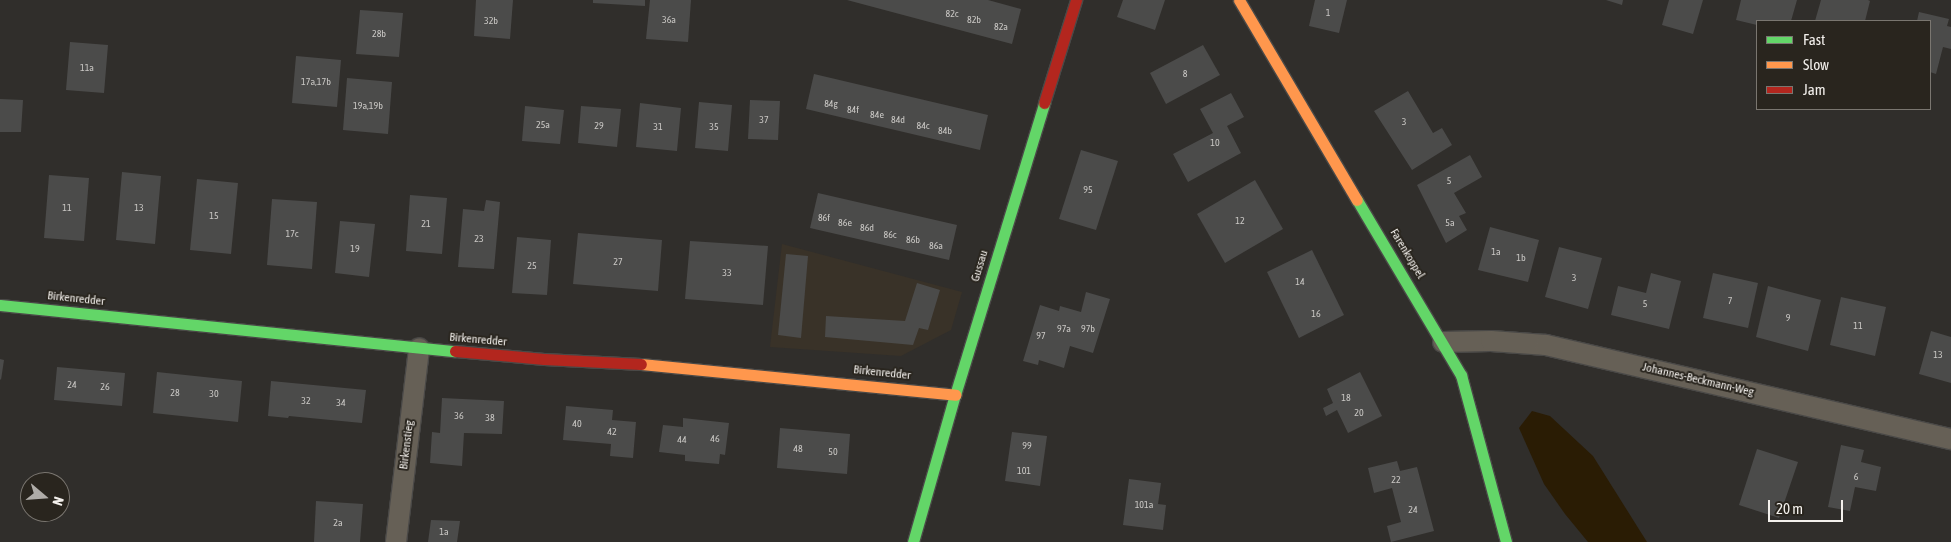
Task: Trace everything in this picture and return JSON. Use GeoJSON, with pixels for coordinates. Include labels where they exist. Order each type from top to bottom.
{"type":"FeatureCollection","features":[{"type":"Feature","properties":{"kind":"street","name":"Gussau"},"geometry":{"type":"LineString","coordinates":[[913,542],[955,395],[1076,0]]}},
{"type":"Feature","properties":{"kind":"street","name":"Farenkoppel"},"geometry":{"type":"LineString","coordinates":[[1239,0],[1461,375],[1506,542]]}},
{"type":"Feature","properties":{"kind":"street","name":"Birkenredder"},"geometry":{"type":"LineString","coordinates":[[0,304],[419,348],[544,359],[678,366],[955,395]]}},
{"type":"Feature","properties":{"kind":"street","name":"Johannes-Beckmann-Weg"},"geometry":{"type":"LineString","coordinates":[[1443,342],[1491,341],[1546,345],[1951,439]]}},
{"type":"Feature","properties":{"kind":"street","name":"Birkenstieg"},"geometry":{"type":"LineString","coordinates":[[396,542],[419,348]]}},
{"type":"Feature","properties":{"kind":"shaded area"},"geometry":{"type":"Polygon","coordinates":[[[782,244],[962,292],[951,330],[901,356],[770,347],[782,244]]]}},
{"type":"Feature","properties":{"kind":"shaded area"},"geometry":{"type":"Polygon","coordinates":[[[1532,411],[1550,416],[1593,456],[1647,542],[1588,542],[1544,484],[1519,428],[1532,411]]]}},
{"type":"Feature","properties":{"kind":"building"},"geometry":{"type":"Polygon","coordinates":[[[476,0],[513,0],[510,39],[474,36],[476,0]]]}},
{"type":"Feature","properties":{"kind":"building"},"geometry":{"type":"Polygon","coordinates":[[[593,0],[645,0],[645,6],[593,3],[593,0]]]}},
{"type":"Feature","properties":{"kind":"building"},"geometry":{"type":"Polygon","coordinates":[[[650,0],[691,0],[688,42],[646,39],[650,0]]]}},
{"type":"Feature","properties":{"kind":"building"},"geometry":{"type":"Polygon","coordinates":[[[847,0],[988,0],[1021,9],[1012,44],[847,0]]]}},
{"type":"Feature","properties":{"kind":"building"},"geometry":{"type":"Polygon","coordinates":[[[1123,0],[1165,0],[1155,30],[1117,17],[1123,0]]]}},
{"type":"Feature","properties":{"kind":"building"},"geometry":{"type":"Polygon","coordinates":[[[1315,0],[1347,0],[1339,33],[1309,26],[1315,0]]]}},
{"type":"Feature","properties":{"kind":"building"},"geometry":{"type":"Polygon","coordinates":[[[1606,0],[1623,0],[1622,5],[1606,0]]]}},
{"type":"Feature","properties":{"kind":"building"},"geometry":{"type":"Polygon","coordinates":[[[1669,0],[1703,0],[1693,34],[1662,25],[1669,0]]]}},
{"type":"Feature","properties":{"kind":"building"},"geometry":{"type":"Polygon","coordinates":[[[1741,0],[1797,0],[1791,20],[1756,20],[1756,25],[1736,20],[1741,0]]]}},
{"type":"Feature","properties":{"kind":"building"},"geometry":{"type":"Polygon","coordinates":[[[1821,0],[1870,1],[1865,20],[1815,20],[1821,0]]]}},
{"type":"Feature","properties":{"kind":"building"},"geometry":{"type":"Polygon","coordinates":[[[360,10],[403,13],[399,57],[356,54],[360,10]]]}},
{"type":"Feature","properties":{"kind":"building"},"geometry":{"type":"Polygon","coordinates":[[[1919,12],[1949,19],[1947,26],[1951,27],[1951,49],[1943,47],[1936,74],[1931,72],[1931,20],[1917,20],[1919,12]]]}},
{"type":"Feature","properties":{"kind":"building"},"geometry":{"type":"Polygon","coordinates":[[[70,42],[108,45],[104,93],[66,90],[70,42]]]}},
{"type":"Feature","properties":{"kind":"building"},"geometry":{"type":"Polygon","coordinates":[[[1203,45],[1220,75],[1166,104],[1150,73],[1203,45]]]}},
{"type":"Feature","properties":{"kind":"building"},"geometry":{"type":"Polygon","coordinates":[[[296,56],[341,60],[337,107],[292,103],[296,56]]]}},
{"type":"Feature","properties":{"kind":"building"},"geometry":{"type":"Polygon","coordinates":[[[814,74],[988,115],[980,150],[806,109],[814,74]]]}},
{"type":"Feature","properties":{"kind":"building"},"geometry":{"type":"Polygon","coordinates":[[[347,78],[392,82],[388,134],[343,130],[347,78]]]}},
{"type":"Feature","properties":{"kind":"building"},"geometry":{"type":"Polygon","coordinates":[[[1408,91],[1433,133],[1442,128],[1452,145],[1412,170],[1374,111],[1408,91]]]}},
{"type":"Feature","properties":{"kind":"building"},"geometry":{"type":"Polygon","coordinates":[[[1231,93],[1244,117],[1227,126],[1241,153],[1188,182],[1173,154],[1213,133],[1200,109],[1231,93]]]}},
{"type":"Feature","properties":{"kind":"building"},"geometry":{"type":"Polygon","coordinates":[[[0,99],[23,100],[21,132],[0,132],[0,99]]]}},
{"type":"Feature","properties":{"kind":"building"},"geometry":{"type":"Polygon","coordinates":[[[750,100],[780,101],[778,140],[748,139],[750,100]]]}},
{"type":"Feature","properties":{"kind":"building"},"geometry":{"type":"Polygon","coordinates":[[[699,102],[732,105],[728,151],[695,148],[699,102]]]}},
{"type":"Feature","properties":{"kind":"building"},"geometry":{"type":"Polygon","coordinates":[[[640,103],[681,108],[677,151],[636,147],[640,103]]]}},
{"type":"Feature","properties":{"kind":"building"},"geometry":{"type":"Polygon","coordinates":[[[525,106],[564,110],[560,144],[522,141],[525,106]]]}},
{"type":"Feature","properties":{"kind":"building"},"geometry":{"type":"Polygon","coordinates":[[[581,106],[621,109],[617,147],[578,143],[581,106]]]}},
{"type":"Feature","properties":{"kind":"building"},"geometry":{"type":"Polygon","coordinates":[[[1081,150],[1118,161],[1096,230],[1059,219],[1081,150]]]}},
{"type":"Feature","properties":{"kind":"building"},"geometry":{"type":"Polygon","coordinates":[[[1470,155],[1482,177],[1454,193],[1466,213],[1459,216],[1467,230],[1446,243],[1417,185],[1470,155]]]}},
{"type":"Feature","properties":{"kind":"building"},"geometry":{"type":"Polygon","coordinates":[[[122,172],[161,176],[155,244],[116,240],[122,172]]]}},
{"type":"Feature","properties":{"kind":"building"},"geometry":{"type":"Polygon","coordinates":[[[49,175],[89,178],[84,241],[44,238],[49,175]]]}},
{"type":"Feature","properties":{"kind":"building"},"geometry":{"type":"Polygon","coordinates":[[[197,179],[238,183],[231,254],[190,250],[197,179]]]}},
{"type":"Feature","properties":{"kind":"building"},"geometry":{"type":"Polygon","coordinates":[[[1255,180],[1283,229],[1225,263],[1197,214],[1255,180]]]}},
{"type":"Feature","properties":{"kind":"building"},"geometry":{"type":"Polygon","coordinates":[[[818,193],[957,225],[949,260],[810,228],[818,193]]]}},
{"type":"Feature","properties":{"kind":"building"},"geometry":{"type":"Polygon","coordinates":[[[410,195],[447,198],[442,254],[406,251],[410,195]]]}},
{"type":"Feature","properties":{"kind":"building"},"geometry":{"type":"Polygon","coordinates":[[[272,199],[317,202],[312,269],[267,265],[272,199]]]}},
{"type":"Feature","properties":{"kind":"building"},"geometry":{"type":"Polygon","coordinates":[[[486,200],[500,202],[494,269],[458,267],[463,209],[484,211],[486,200]]]}},
{"type":"Feature","properties":{"kind":"building"},"geometry":{"type":"Polygon","coordinates":[[[340,221],[375,224],[369,277],[335,273],[340,221]]]}},
{"type":"Feature","properties":{"kind":"building"},"geometry":{"type":"Polygon","coordinates":[[[1490,227],[1539,240],[1528,282],[1478,270],[1490,227]]]}},
{"type":"Feature","properties":{"kind":"building"},"geometry":{"type":"Polygon","coordinates":[[[578,233],[662,240],[658,291],[573,284],[578,233]]]}},
{"type":"Feature","properties":{"kind":"building"},"geometry":{"type":"Polygon","coordinates":[[[517,237],[551,240],[547,295],[512,293],[517,237]]]}},
{"type":"Feature","properties":{"kind":"building"},"geometry":{"type":"Polygon","coordinates":[[[690,241],[768,246],[763,305],[685,299],[690,241]]]}},
{"type":"Feature","properties":{"kind":"building"},"geometry":{"type":"Polygon","coordinates":[[[1559,247],[1602,258],[1588,309],[1545,297],[1559,247]]]}},
{"type":"Feature","properties":{"kind":"building"},"geometry":{"type":"Polygon","coordinates":[[[1312,250],[1344,315],[1299,338],[1267,272],[1312,250]]]}},
{"type":"Feature","properties":{"kind":"building"},"geometry":{"type":"Polygon","coordinates":[[[786,254],[808,256],[801,338],[778,335],[786,254]]]}},
{"type":"Feature","properties":{"kind":"building"},"geometry":{"type":"Polygon","coordinates":[[[1651,273],[1681,281],[1669,329],[1611,315],[1618,286],[1646,293],[1651,273]]]}},
{"type":"Feature","properties":{"kind":"building"},"geometry":{"type":"Polygon","coordinates":[[[1713,273],[1758,283],[1748,328],[1703,318],[1713,273]]]}},
{"type":"Feature","properties":{"kind":"building"},"geometry":{"type":"Polygon","coordinates":[[[917,283],[940,290],[928,330],[919,328],[913,345],[825,337],[826,316],[905,321],[917,283]]]}},
{"type":"Feature","properties":{"kind":"building"},"geometry":{"type":"Polygon","coordinates":[[[1768,286],[1821,300],[1808,351],[1756,337],[1768,286]]]}},
{"type":"Feature","properties":{"kind":"building"},"geometry":{"type":"Polygon","coordinates":[[[1086,292],[1110,299],[1093,353],[1070,346],[1064,368],[1039,360],[1038,365],[1023,361],[1040,305],[1059,311],[1060,306],[1081,312],[1086,292]]]}},
{"type":"Feature","properties":{"kind":"building"},"geometry":{"type":"Polygon","coordinates":[[[1841,297],[1886,307],[1875,356],[1830,345],[1841,297]]]}},
{"type":"Feature","properties":{"kind":"building"},"geometry":{"type":"Polygon","coordinates":[[[1931,331],[1951,337],[1951,383],[1919,374],[1931,331]]]}},
{"type":"Feature","properties":{"kind":"building"},"geometry":{"type":"Polygon","coordinates":[[[0,359],[4,360],[1,380],[0,379],[0,359]]]}},
{"type":"Feature","properties":{"kind":"building"},"geometry":{"type":"Polygon","coordinates":[[[57,367],[125,373],[122,406],[54,400],[57,367]]]}},
{"type":"Feature","properties":{"kind":"building"},"geometry":{"type":"Polygon","coordinates":[[[157,372],[242,381],[238,422],[153,413],[157,372]]]}},
{"type":"Feature","properties":{"kind":"building"},"geometry":{"type":"Polygon","coordinates":[[[1360,372],[1382,416],[1348,433],[1337,410],[1326,416],[1323,408],[1333,403],[1327,389],[1360,372]]]}},
{"type":"Feature","properties":{"kind":"building"},"geometry":{"type":"Polygon","coordinates":[[[271,381],[366,390],[362,423],[289,416],[288,418],[268,416],[271,381]]]}},
{"type":"Feature","properties":{"kind":"building"},"geometry":{"type":"Polygon","coordinates":[[[442,398],[504,401],[502,434],[464,433],[462,466],[430,463],[432,432],[440,433],[442,398]]]}},
{"type":"Feature","properties":{"kind":"building"},"geometry":{"type":"Polygon","coordinates":[[[566,406],[613,410],[612,420],[636,422],[633,458],[610,456],[611,444],[563,440],[566,406]]]}},
{"type":"Feature","properties":{"kind":"building"},"geometry":{"type":"Polygon","coordinates":[[[683,418],[729,423],[725,455],[720,454],[719,464],[685,461],[685,455],[659,452],[663,425],[683,427],[683,418]]]}},
{"type":"Feature","properties":{"kind":"building"},"geometry":{"type":"Polygon","coordinates":[[[780,428],[850,434],[847,474],[777,468],[780,428]]]}},
{"type":"Feature","properties":{"kind":"building"},"geometry":{"type":"Polygon","coordinates":[[[1012,432],[1047,436],[1040,486],[1005,481],[1012,432]]]}},
{"type":"Feature","properties":{"kind":"building"},"geometry":{"type":"Polygon","coordinates":[[[1841,445],[1864,450],[1861,462],[1881,467],[1876,491],[1855,487],[1850,511],[1828,507],[1841,445]]]}},
{"type":"Feature","properties":{"kind":"building"},"geometry":{"type":"Polygon","coordinates":[[[1757,449],[1798,462],[1779,518],[1739,505],[1757,449]]]}},
{"type":"Feature","properties":{"kind":"building"},"geometry":{"type":"Polygon","coordinates":[[[1397,461],[1400,471],[1417,467],[1434,531],[1391,542],[1387,526],[1401,522],[1392,488],[1374,493],[1368,468],[1397,461]]]}},
{"type":"Feature","properties":{"kind":"building"},"geometry":{"type":"Polygon","coordinates":[[[1129,479],[1161,483],[1158,504],[1166,505],[1163,530],[1123,525],[1129,479]]]}},
{"type":"Feature","properties":{"kind":"building"},"geometry":{"type":"Polygon","coordinates":[[[316,501],[363,504],[360,542],[314,542],[316,501]]]}},
{"type":"Feature","properties":{"kind":"building"},"geometry":{"type":"Polygon","coordinates":[[[431,520],[460,521],[457,542],[428,542],[431,520]]]}},
{"type":"Feature","properties":{"kind":"traffic: fast"},"geometry":{"type":"LineString","coordinates":[[913,542],[955,395],[1044,103]]}},
{"type":"Feature","properties":{"kind":"traffic: fast"},"geometry":{"type":"LineString","coordinates":[[1357,200],[1461,375],[1506,542]]}},
{"type":"Feature","properties":{"kind":"traffic: fast"},"geometry":{"type":"LineString","coordinates":[[0,305],[455,351]]}},
{"type":"Feature","properties":{"kind":"traffic: slow"},"geometry":{"type":"LineString","coordinates":[[1239,0],[1357,200]]}},
{"type":"Feature","properties":{"kind":"traffic: slow"},"geometry":{"type":"LineString","coordinates":[[641,364],[955,395]]}},
{"type":"Feature","properties":{"kind":"traffic: jam"},"geometry":{"type":"LineString","coordinates":[[1044,103],[1076,0]]}},
{"type":"Feature","properties":{"kind":"traffic: jam"},"geometry":{"type":"LineString","coordinates":[[455,351],[544,359],[641,364]]}}]}
